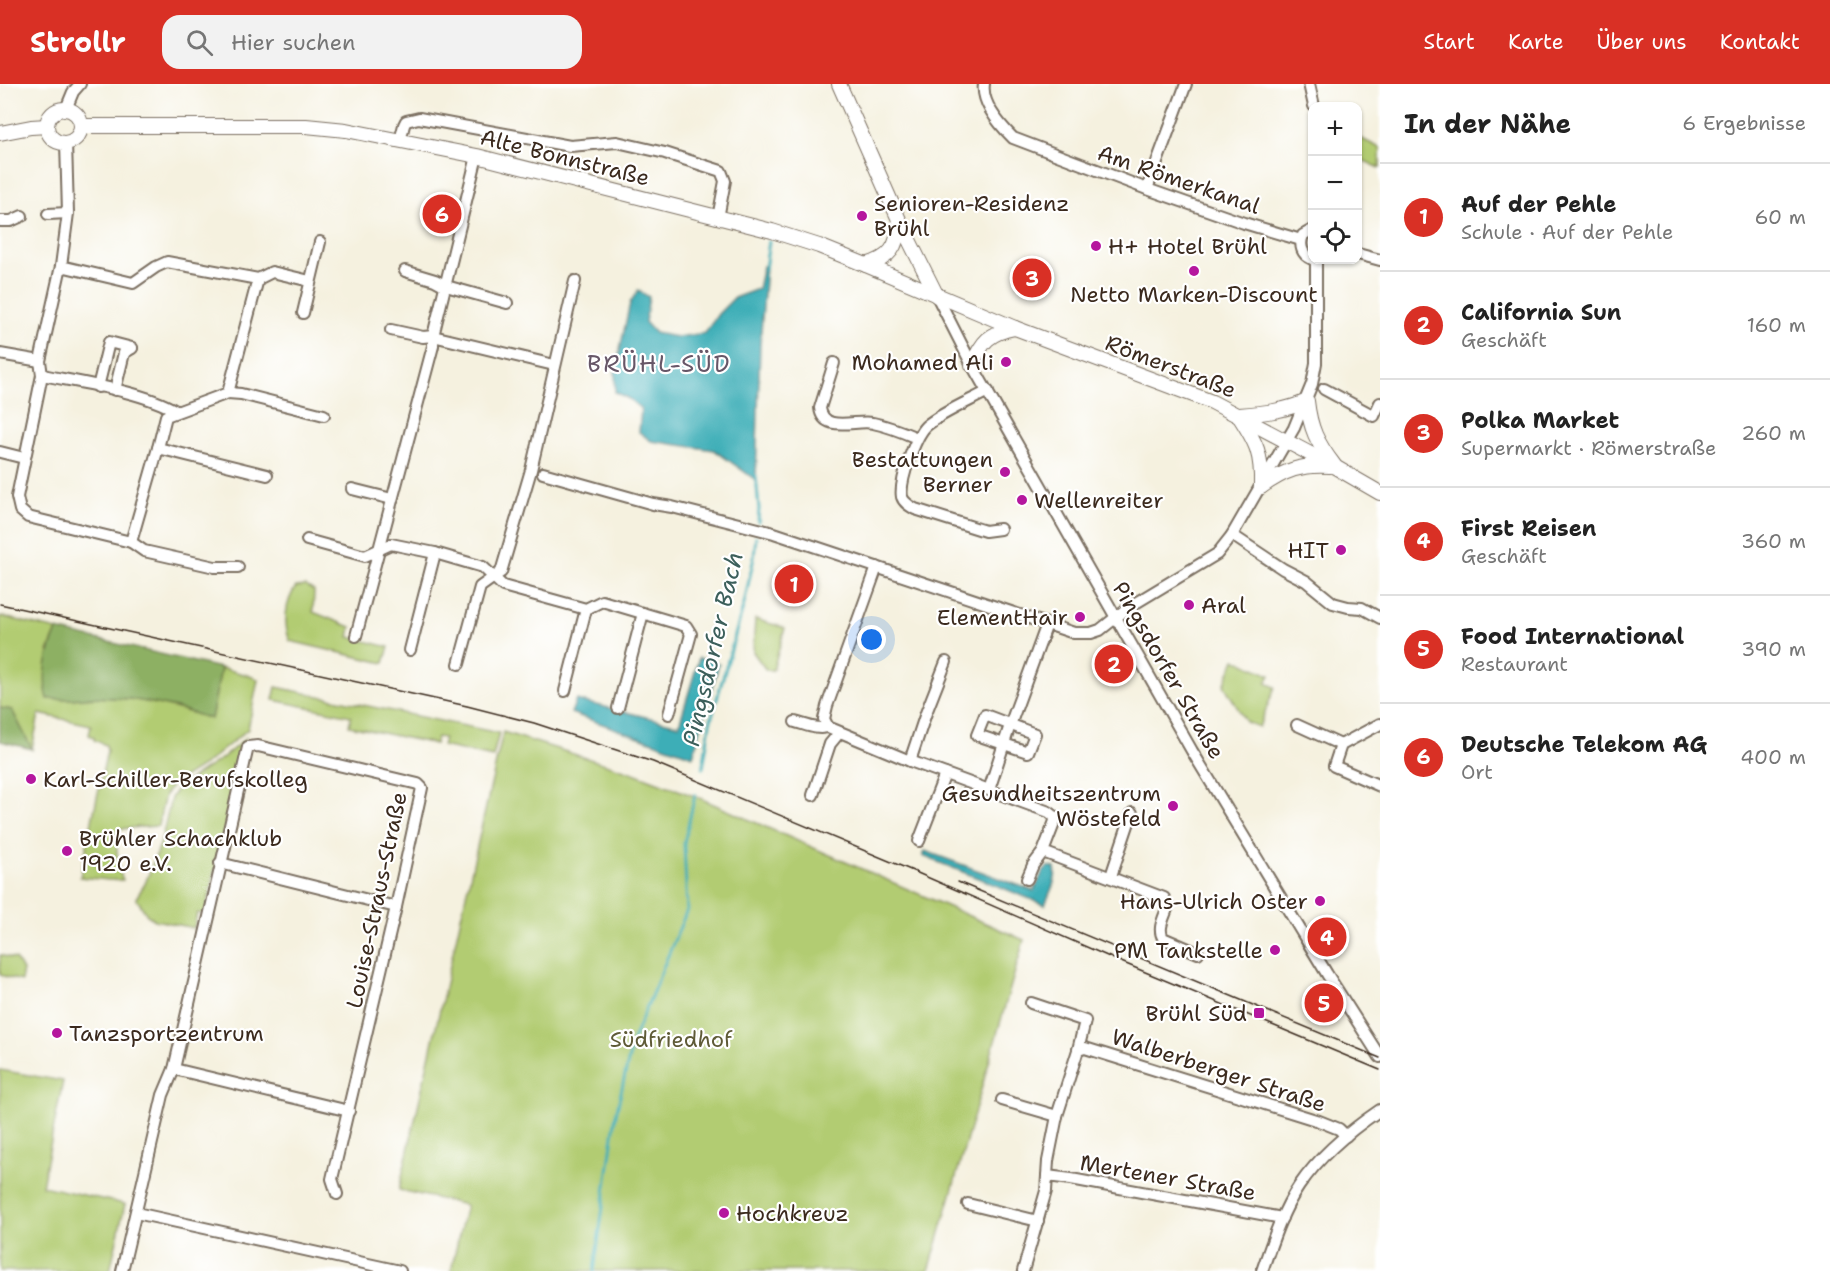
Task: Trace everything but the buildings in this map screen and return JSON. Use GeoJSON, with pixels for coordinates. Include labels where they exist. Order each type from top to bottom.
{"type":"FeatureCollection","features":[{"type":"Feature","properties":{"kind":"main road"},"geometry":{"type":"LineString","coordinates":[[840,84],[900,222],[937,296]]}},
{"type":"Feature","properties":{"kind":"main road"},"geometry":{"type":"LineString","coordinates":[[66,109],[75,113],[81,126],[76,138],[66,142],[54,140],[47,126],[53,113],[66,109]]}},
{"type":"Feature","properties":{"kind":"main road"},"geometry":{"type":"LineString","coordinates":[[0,133],[47,126]]}},
{"type":"Feature","properties":{"kind":"main road","name":"Alte Bonnstraße"},"geometry":{"type":"LineString","coordinates":[[81,126],[306,126],[346,130],[477,156],[772,231],[819,246],[937,296]]}},
{"type":"Feature","properties":{"kind":"main road"},"geometry":{"type":"LineString","coordinates":[[866,265],[879,261],[894,248],[899,237],[900,222]]}},
{"type":"Feature","properties":{"kind":"main road","name":"Römerstraße"},"geometry":{"type":"LineString","coordinates":[[937,296],[1015,328],[1212,402],[1380,493]]}},
{"type":"Feature","properties":{"kind":"main road"},"geometry":{"type":"LineString","coordinates":[[972,365],[985,340],[999,331],[1015,328]]}},
{"type":"Feature","properties":{"kind":"main road"},"geometry":{"type":"LineString","coordinates":[[1261,487],[1262,464],[1257,446],[1237,415],[1275,412],[1307,401],[1309,421],[1314,435],[1335,467]]}},
{"type":"Feature","properties":{"kind":"main road"},"geometry":{"type":"LineString","coordinates":[[1261,487],[1279,474],[1292,469],[1313,465],[1335,467]]}},
{"type":"Feature","properties":{"kind":"street","name":"Am Römerkanal"},"geometry":{"type":"LineString","coordinates":[[984,84],[984,98],[1004,129],[1013,138],[1147,189],[1301,240]]}},
{"type":"Feature","properties":{"kind":"street"},"geometry":{"type":"LineString","coordinates":[[1147,189],[1186,84]]}},
{"type":"Feature","properties":{"kind":"street"},"geometry":{"type":"LineString","coordinates":[[1309,84],[1313,102]]}},
{"type":"Feature","properties":{"kind":"street"},"geometry":{"type":"LineString","coordinates":[[66,109],[78,85]]}},
{"type":"Feature","properties":{"kind":"street","name":"Alte Bonnstraße"},"geometry":{"type":"LineString","coordinates":[[400,141],[406,121],[418,118],[570,146],[617,142],[665,153],[721,171],[725,181],[718,218]]}},
{"type":"Feature","properties":{"kind":"street"},"geometry":{"type":"LineString","coordinates":[[66,142],[68,213],[61,266],[40,361],[42,375],[17,497],[20,510],[28,517],[131,542],[144,551],[215,567],[238,567]]}},
{"type":"Feature","properties":{"kind":"street"},"geometry":{"type":"LineString","coordinates":[[356,636],[431,356],[433,336],[477,156]]}},
{"type":"Feature","properties":{"kind":"street"},"geometry":{"type":"LineString","coordinates":[[48,214],[68,213]]}},
{"type":"Feature","properties":{"kind":"street"},"geometry":{"type":"LineString","coordinates":[[0,221],[11,221],[22,216]]}},
{"type":"Feature","properties":{"kind":"street"},"geometry":{"type":"LineString","coordinates":[[1308,232],[1301,240],[1304,254],[1308,256]]}},
{"type":"Feature","properties":{"kind":"street"},"geometry":{"type":"LineString","coordinates":[[303,313],[320,242]]}},
{"type":"Feature","properties":{"kind":"street"},"geometry":{"type":"LineString","coordinates":[[1362,255],[1380,260]]}},
{"type":"Feature","properties":{"kind":"street"},"geometry":{"type":"LineString","coordinates":[[61,266],[133,283],[167,262],[258,279],[273,272],[310,281]]}},
{"type":"Feature","properties":{"kind":"street"},"geometry":{"type":"LineString","coordinates":[[543,473],[653,504],[774,533],[1047,624],[1083,634],[1100,630],[1129,607],[1217,554],[1232,535],[1261,487],[1307,401],[1312,384],[1316,363],[1314,264]]}},
{"type":"Feature","properties":{"kind":"street"},"geometry":{"type":"LineString","coordinates":[[405,271],[435,280],[446,286],[507,303]]}},
{"type":"Feature","properties":{"kind":"street"},"geometry":{"type":"LineString","coordinates":[[228,393],[258,279]]}},
{"type":"Feature","properties":{"kind":"street"},"geometry":{"type":"LineString","coordinates":[[459,664],[480,587],[501,572],[531,470],[575,281]]}},
{"type":"Feature","properties":{"kind":"street","name":"Pingsdorfer Straße"},"geometry":{"type":"LineString","coordinates":[[937,296],[972,365],[1192,751],[1380,1057]]}},
{"type":"Feature","properties":{"kind":"street"},"geometry":{"type":"LineString","coordinates":[[391,330],[423,338],[433,336],[554,365]]}},
{"type":"Feature","properties":{"kind":"street"},"geometry":{"type":"LineString","coordinates":[[98,387],[109,342],[132,348],[124,353],[116,390]]}},
{"type":"Feature","properties":{"kind":"street"},"geometry":{"type":"LineString","coordinates":[[0,354],[40,361]]}},
{"type":"Feature","properties":{"kind":"street"},"geometry":{"type":"LineString","coordinates":[[834,363],[820,408],[825,419],[840,424],[870,422],[917,438]]}},
{"type":"Feature","properties":{"kind":"street"},"geometry":{"type":"LineString","coordinates":[[42,375],[116,390],[164,404],[176,411]]}},
{"type":"Feature","properties":{"kind":"street"},"geometry":{"type":"LineString","coordinates":[[1324,388],[1377,418],[1380,403]]}},
{"type":"Feature","properties":{"kind":"street"},"geometry":{"type":"LineString","coordinates":[[988,391],[927,426],[917,438],[902,490],[903,498],[915,509],[985,531],[1000,529]]}},
{"type":"Feature","properties":{"kind":"street"},"geometry":{"type":"LineString","coordinates":[[131,542],[166,416],[228,393],[241,394],[324,415]]}},
{"type":"Feature","properties":{"kind":"street"},"geometry":{"type":"LineString","coordinates":[[158,448],[267,475]]}},
{"type":"Feature","properties":{"kind":"street"},"geometry":{"type":"LineString","coordinates":[[0,452],[24,458]]}},
{"type":"Feature","properties":{"kind":"street"},"geometry":{"type":"LineString","coordinates":[[351,489],[392,499]]}},
{"type":"Feature","properties":{"kind":"street"},"geometry":{"type":"LineString","coordinates":[[1232,535],[1283,569],[1306,580],[1333,603],[1362,608],[1380,618]]}},
{"type":"Feature","properties":{"kind":"street"},"geometry":{"type":"LineString","coordinates":[[307,540],[365,556],[391,544],[435,553],[483,567],[503,586],[586,609],[602,601],[686,626],[691,634],[669,714]]}},
{"type":"Feature","properties":{"kind":"street"},"geometry":{"type":"LineString","coordinates":[[410,650],[435,553]]}},
{"type":"Feature","properties":{"kind":"street"},"geometry":{"type":"LineString","coordinates":[[828,728],[824,719],[827,706],[877,567]]}},
{"type":"Feature","properties":{"kind":"street"},"geometry":{"type":"LineString","coordinates":[[565,691],[586,609]]}},
{"type":"Feature","properties":{"kind":"street"},"geometry":{"type":"LineString","coordinates":[[618,708],[643,613]]}},
{"type":"Feature","properties":{"kind":"street"},"geometry":{"type":"LineString","coordinates":[[989,790],[1047,624]]}},
{"type":"Feature","properties":{"kind":"street"},"geometry":{"type":"LineString","coordinates":[[910,761],[929,703],[946,662]]}},
{"type":"Feature","properties":{"kind":"street"},"geometry":{"type":"LineString","coordinates":[[985,715],[1035,734],[1028,752],[1004,743],[977,735],[985,715]]}},
{"type":"Feature","properties":{"kind":"street"},"geometry":{"type":"LineString","coordinates":[[795,722],[820,729],[828,728],[1049,812],[1054,816],[1055,821],[1043,852],[1033,865],[1028,879]]}},
{"type":"Feature","properties":{"kind":"street"},"geometry":{"type":"LineString","coordinates":[[1380,724],[1341,744],[1334,766],[1380,786]]}},
{"type":"Feature","properties":{"kind":"street"},"geometry":{"type":"LineString","coordinates":[[1297,725],[1341,744]]}},
{"type":"Feature","properties":{"kind":"street"},"geometry":{"type":"LineString","coordinates":[[813,795],[830,744],[838,733]]}},
{"type":"Feature","properties":{"kind":"street","name":"Louise-Straus-Straße"},"geometry":{"type":"LineString","coordinates":[[220,863],[248,747],[258,746],[418,784],[422,788],[332,1179],[337,1194]]}},
{"type":"Feature","properties":{"kind":"street"},"geometry":{"type":"LineString","coordinates":[[919,841],[945,774]]}},
{"type":"Feature","properties":{"kind":"street"},"geometry":{"type":"LineString","coordinates":[[1111,876],[1132,813]]}},
{"type":"Feature","properties":{"kind":"street"},"geometry":{"type":"LineString","coordinates":[[1043,852],[1164,898],[1168,906],[1160,934],[1163,938],[1198,953]]}},
{"type":"Feature","properties":{"kind":"street"},"geometry":{"type":"LineString","coordinates":[[122,1271],[163,1095],[174,1069],[220,863],[396,907]]}},
{"type":"Feature","properties":{"kind":"street"},"geometry":{"type":"LineString","coordinates":[[1023,1271],[1046,1191],[1048,1161],[1057,1116],[1085,1021],[1031,1003]]}},
{"type":"Feature","properties":{"kind":"street","name":"Walberberger Straße"},"geometry":{"type":"LineString","coordinates":[[1078,1050],[1085,1048],[1319,1121],[1339,1129],[1346,1136]]}},
{"type":"Feature","properties":{"kind":"street"},"geometry":{"type":"LineString","coordinates":[[174,1069],[349,1111]]}},
{"type":"Feature","properties":{"kind":"street"},"geometry":{"type":"LineString","coordinates":[[1002,1100],[1057,1116]]}},
{"type":"Feature","properties":{"kind":"street"},"geometry":{"type":"LineString","coordinates":[[1262,1271],[1282,1218],[1298,1187],[1323,1155],[1380,1110]]}},
{"type":"Feature","properties":{"kind":"street","name":"Mertener Straße"},"geometry":{"type":"LineString","coordinates":[[1047,1176],[1282,1218]]}},
{"type":"Feature","properties":{"kind":"street"},"geometry":{"type":"LineString","coordinates":[[968,1204],[1038,1221]]}},
{"type":"Feature","properties":{"kind":"street"},"geometry":{"type":"LineString","coordinates":[[136,1212],[400,1271]]}},
{"type":"Feature","properties":{"kind":"green space"},"geometry":{"type":"Polygon","coordinates":[[[1362,139],[1380,148],[1380,168],[1362,160],[1362,139]]]}},
{"type":"Feature","properties":{"kind":"green space"},"geometry":{"type":"Polygon","coordinates":[[[306,586],[314,591],[313,612],[351,627],[349,637],[389,647],[384,663],[290,641],[286,628],[289,599],[296,587],[306,586]]]}},
{"type":"Feature","properties":{"kind":"green space"},"geometry":{"type":"Polygon","coordinates":[[[0,616],[57,630],[48,651],[71,699],[107,697],[142,701],[211,719],[221,668],[258,680],[248,729],[207,763],[172,785],[165,795],[158,826],[128,828],[118,830],[115,834],[119,868],[123,880],[80,877],[107,751],[106,745],[89,735],[91,725],[39,714],[32,749],[12,710],[0,708],[0,616]]]}},
{"type":"Feature","properties":{"kind":"green space"},"geometry":{"type":"Polygon","coordinates":[[[755,619],[785,628],[773,670],[766,670],[753,652],[755,619]]]}},
{"type":"Feature","properties":{"kind":"green space"},"geometry":{"type":"Polygon","coordinates":[[[57,630],[221,668],[211,719],[177,708],[131,699],[92,697],[48,699],[45,681],[46,664],[57,630]]]}},
{"type":"Feature","properties":{"kind":"green space"},"geometry":{"type":"Polygon","coordinates":[[[1235,659],[1270,675],[1266,683],[1275,687],[1259,727],[1246,722],[1224,685],[1235,659]]]}},
{"type":"Feature","properties":{"kind":"green space"},"geometry":{"type":"Polygon","coordinates":[[[276,687],[499,733],[493,757],[442,746],[444,738],[437,737],[435,744],[349,726],[351,716],[273,700],[276,687]]]}},
{"type":"Feature","properties":{"kind":"green space"},"geometry":{"type":"Polygon","coordinates":[[[0,708],[12,710],[32,749],[0,741],[0,708]]]}},
{"type":"Feature","properties":{"kind":"green space","name":"Südfriedhof"},"geometry":{"type":"Polygon","coordinates":[[[503,732],[631,772],[702,799],[1024,940],[929,1271],[451,1271],[466,1205],[399,1190],[503,732]]]}},
{"type":"Feature","properties":{"kind":"green space"},"geometry":{"type":"Polygon","coordinates":[[[246,738],[205,914],[197,913],[194,928],[155,920],[147,915],[136,898],[145,884],[161,842],[171,798],[178,787],[221,759],[246,738]]]}},
{"type":"Feature","properties":{"kind":"green space"},"geometry":{"type":"Polygon","coordinates":[[[0,955],[15,959],[23,970],[21,981],[0,975],[0,955]]]}},
{"type":"Feature","properties":{"kind":"green space"},"geometry":{"type":"Polygon","coordinates":[[[0,1070],[63,1081],[42,1186],[125,1204],[110,1271],[0,1271],[0,1070]]]}},
{"type":"Feature","properties":{"kind":"water"},"geometry":{"type":"Polygon","coordinates":[[[763,266],[766,267],[760,345],[756,480],[714,450],[651,441],[639,432],[641,409],[629,399],[615,392],[615,372],[630,303],[638,290],[649,297],[645,322],[655,333],[677,337],[705,333],[718,314],[734,298],[758,289],[763,266]]]}},
{"type":"Feature","properties":{"kind":"water"},"geometry":{"type":"Polygon","coordinates":[[[699,658],[719,664],[693,756],[571,713],[576,700],[679,725],[699,658]]]}},
{"type":"Feature","properties":{"kind":"water"},"geometry":{"type":"Polygon","coordinates":[[[925,851],[1034,891],[1043,871],[1049,866],[1055,868],[1056,872],[1053,886],[1045,905],[923,856],[925,851]]]}},
{"type":"Feature","properties":{"kind":"waterway","name":"Pingsdorfer Bach"},"geometry":{"type":"LineString","coordinates":[[765,269],[769,241]]}},
{"type":"Feature","properties":{"kind":"waterway","name":"Pingsdorfer Bach"},"geometry":{"type":"LineString","coordinates":[[756,476],[758,522]]}},
{"type":"Feature","properties":{"kind":"waterway","name":"Pingsdorfer Bach"},"geometry":{"type":"LineString","coordinates":[[703,768],[710,723],[744,604],[756,537]]}},
{"type":"Feature","properties":{"kind":"waterway","name":"Pingsdorfer Bach"},"geometry":{"type":"LineString","coordinates":[[594,1271],[616,1114],[633,1040],[687,910],[684,843],[695,795]]}},
{"type":"Feature","properties":{"kind":"tram line"},"geometry":{"type":"LineString","coordinates":[[0,604],[467,706],[534,723],[653,762],[1380,1070]]}},
{"type":"Feature","properties":{"kind":"tram line"},"geometry":{"type":"LineString","coordinates":[[958,882],[1380,1058]]}},
{"type":"Feature","properties":{"kind":"place","name":"Deutsche Telekom AG"},"geometry":{"type":"Point","coordinates":[442,214]}},
{"type":"Feature","properties":{"kind":"place","name":"Senioren-Residenz Brühl"},"geometry":{"type":"Point","coordinates":[862,216]}},
{"type":"Feature","properties":{"kind":"place","name":"H+ Hotel Brühl"},"geometry":{"type":"Point","coordinates":[1096,246]}},
{"type":"Feature","properties":{"kind":"place","name":"Netto Marken-Discount"},"geometry":{"type":"Point","coordinates":[1194,271]}},
{"type":"Feature","properties":{"kind":"place","name":"Polka Market"},"geometry":{"type":"Point","coordinates":[1032,278]}},
{"type":"Feature","properties":{"kind":"place","name":"Mohamed Ali"},"geometry":{"type":"Point","coordinates":[1006,362]}},
{"type":"Feature","properties":{"kind":"place","name":"Bestattungen Berner"},"geometry":{"type":"Point","coordinates":[1005,472]}},
{"type":"Feature","properties":{"kind":"place","name":"Wellenreiter"},"geometry":{"type":"Point","coordinates":[1022,500]}},
{"type":"Feature","properties":{"kind":"place","name":"HIT"},"geometry":{"type":"Point","coordinates":[1341,550]}},
{"type":"Feature","properties":{"kind":"place","name":"Auf der Pehle"},"geometry":{"type":"Point","coordinates":[794,584]}},
{"type":"Feature","properties":{"kind":"place","name":"Aral"},"geometry":{"type":"Point","coordinates":[1189,605]}},
{"type":"Feature","properties":{"kind":"place","name":"ElementHair"},"geometry":{"type":"Point","coordinates":[1080,617]}},
{"type":"Feature","properties":{"kind":"place","name":"California Sun"},"geometry":{"type":"Point","coordinates":[1114,664]}},
{"type":"Feature","properties":{"kind":"place","name":"Karl-Schiller-Berufskolleg"},"geometry":{"type":"Point","coordinates":[31,779]}},
{"type":"Feature","properties":{"kind":"place","name":"Gesundheitszentrum Wöstefeld"},"geometry":{"type":"Point","coordinates":[1173,806]}},
{"type":"Feature","properties":{"kind":"place","name":"Brühler Schachklub 1920 e.V."},"geometry":{"type":"Point","coordinates":[67,851]}},
{"type":"Feature","properties":{"kind":"place","name":"Hans-Ulrich Oster"},"geometry":{"type":"Point","coordinates":[1320,901]}},
{"type":"Feature","properties":{"kind":"place","name":"First Reisen"},"geometry":{"type":"Point","coordinates":[1327,937]}},
{"type":"Feature","properties":{"kind":"place","name":"PM Tankstelle"},"geometry":{"type":"Point","coordinates":[1275,950]}},
{"type":"Feature","properties":{"kind":"place","name":"Food International"},"geometry":{"type":"Point","coordinates":[1324,1003]}},
{"type":"Feature","properties":{"kind":"place","name":"Brühl Süd"},"geometry":{"type":"Point","coordinates":[1259,1013]}},
{"type":"Feature","properties":{"kind":"place","name":"Tanzsportzentrum"},"geometry":{"type":"Point","coordinates":[57,1033]}},
{"type":"Feature","properties":{"kind":"place","name":"Hochkreuz"},"geometry":{"type":"Point","coordinates":[724,1213]}},
{"type":"Feature","properties":{"kind":"district","name":"BRÜHL-SÜD"},"geometry":{"type":"Point","coordinates":[659,364]}}]}
